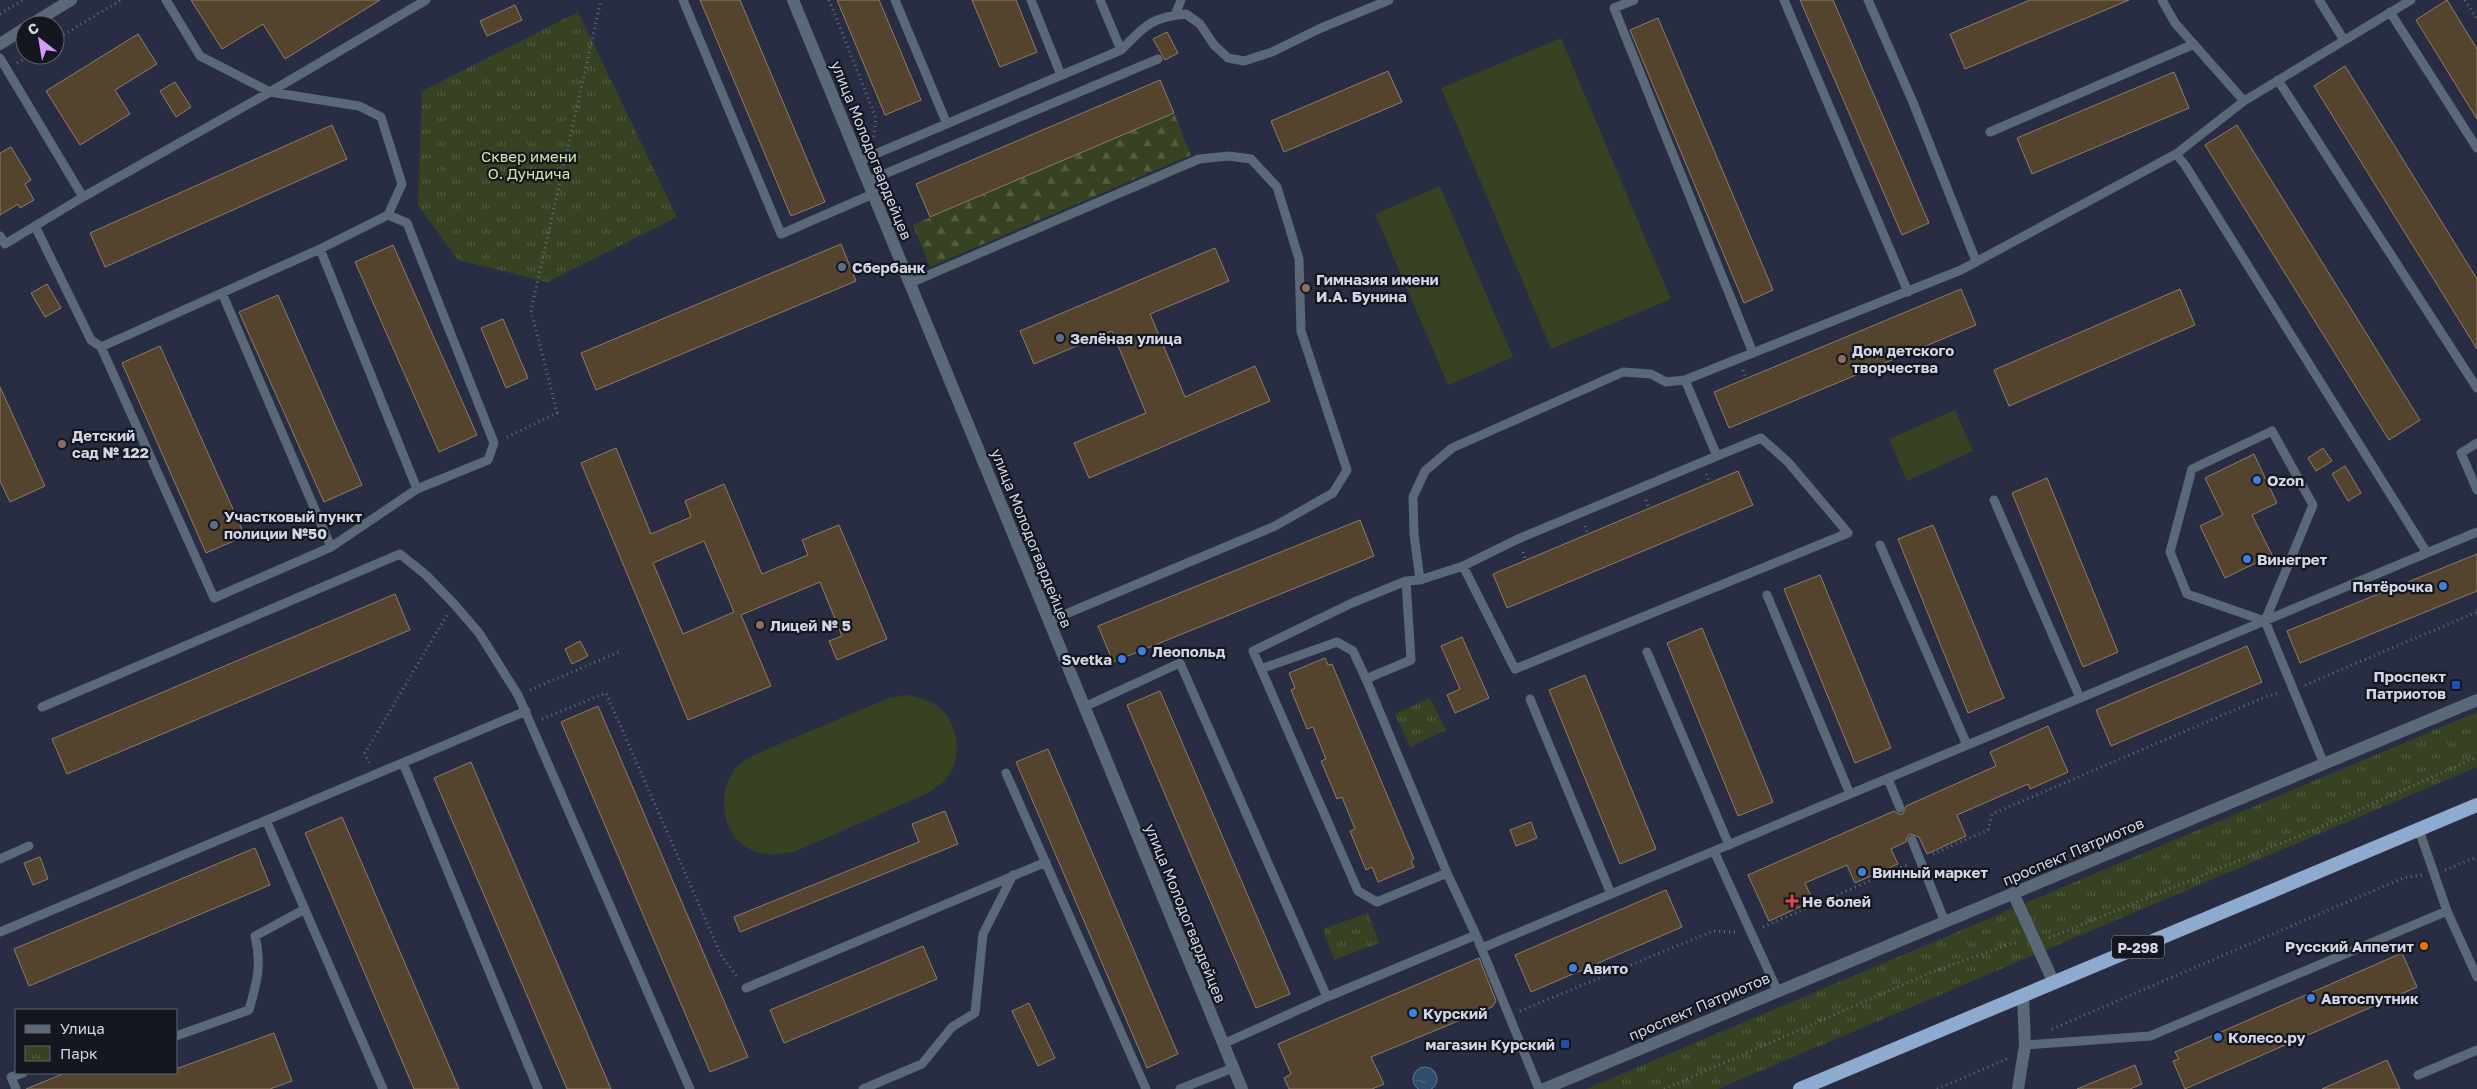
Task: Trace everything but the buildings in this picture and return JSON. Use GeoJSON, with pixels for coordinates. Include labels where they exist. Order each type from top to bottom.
{"type":"FeatureCollection","features":[{"type":"Feature","properties":{"kind":"highway","name":"Р-298"},"geometry":{"type":"LineString","coordinates":[[1800,1089],[2477,805]]}},
{"type":"Feature","properties":{"kind":"street"},"geometry":{"type":"LineString","coordinates":[[47,15],[72,0]]}},
{"type":"Feature","properties":{"kind":"street","name":"улица Молодогвардейцев"},"geometry":{"type":"LineString","coordinates":[[793,0],[1242,1089]]}},
{"type":"Feature","properties":{"kind":"street"},"geometry":{"type":"LineString","coordinates":[[0,44],[15,34]]}},
{"type":"Feature","properties":{"kind":"street","name":"проспект Патриотов"},"geometry":{"type":"LineString","coordinates":[[1544,1089],[2477,700]]}},
{"type":"Feature","properties":{"kind":"street"},"geometry":{"type":"LineString","coordinates":[[2013,893],[2054,982]]}},
{"type":"Feature","properties":{"kind":"street"},"geometry":{"type":"LineString","coordinates":[[2018,1089],[2025,1046],[2024,995]]}},
{"type":"Feature","properties":{"kind":"lane"},"geometry":{"type":"LineString","coordinates":[[101,347],[320,248],[388,215],[402,184],[381,117],[359,106],[270,92],[200,56],[166,0]]}},
{"type":"Feature","properties":{"kind":"lane"},"geometry":{"type":"LineString","coordinates":[[0,236],[5,244],[83,197],[270,92],[426,0]]}},
{"type":"Feature","properties":{"kind":"lane"},"geometry":{"type":"LineString","coordinates":[[683,0],[782,234],[873,194]]}},
{"type":"Feature","properties":{"kind":"lane"},"geometry":{"type":"LineString","coordinates":[[895,0],[947,124]]}},
{"type":"Feature","properties":{"kind":"lane"},"geometry":{"type":"LineString","coordinates":[[1031,0],[1061,75]]}},
{"type":"Feature","properties":{"kind":"lane"},"geometry":{"type":"LineString","coordinates":[[1100,0],[1121,50]]}},
{"type":"Feature","properties":{"kind":"lane"},"geometry":{"type":"LineString","coordinates":[[1175,15],[1181,0]]}},
{"type":"Feature","properties":{"kind":"lane"},"geometry":{"type":"LineString","coordinates":[[860,161],[1121,50],[1146,25],[1163,16],[1186,14],[1200,24],[1214,45],[1228,58],[1244,61],[1272,52],[1321,28],[1389,0]]}},
{"type":"Feature","properties":{"kind":"lane"},"geometry":{"type":"LineString","coordinates":[[1634,0],[1614,8],[1753,353]]}},
{"type":"Feature","properties":{"kind":"lane"},"geometry":{"type":"LineString","coordinates":[[1784,0],[1908,292]]}},
{"type":"Feature","properties":{"kind":"lane"},"geometry":{"type":"LineString","coordinates":[[1868,0],[1912,100],[1976,261]]}},
{"type":"Feature","properties":{"kind":"lane"},"geometry":{"type":"LineString","coordinates":[[2162,0],[2175,23],[2244,101]]}},
{"type":"Feature","properties":{"kind":"lane"},"geometry":{"type":"LineString","coordinates":[[2319,0],[2344,40]]}},
{"type":"Feature","properties":{"kind":"lane"},"geometry":{"type":"LineString","coordinates":[[1420,580],[1414,534],[1413,497],[1425,471],[1452,448],[1623,372],[1651,374],[1666,382],[1685,380],[1962,270],[2176,154],[2244,101],[2411,0]]}},
{"type":"Feature","properties":{"kind":"lane"},"geometry":{"type":"LineString","coordinates":[[2390,12],[2477,148]]}},
{"type":"Feature","properties":{"kind":"lane"},"geometry":{"type":"LineString","coordinates":[[1990,132],[2194,44]]}},
{"type":"Feature","properties":{"kind":"lane"},"geometry":{"type":"LineString","coordinates":[[0,58],[83,197]]}},
{"type":"Feature","properties":{"kind":"lane"},"geometry":{"type":"LineString","coordinates":[[868,181],[1158,59]]}},
{"type":"Feature","properties":{"kind":"lane"},"geometry":{"type":"LineString","coordinates":[[2278,80],[2477,388]]}},
{"type":"Feature","properties":{"kind":"lane"},"geometry":{"type":"LineString","coordinates":[[2176,154],[2191,174],[2427,553]]}},
{"type":"Feature","properties":{"kind":"lane"},"geometry":{"type":"LineString","coordinates":[[910,283],[1199,159],[1229,156],[1251,159],[1277,187],[1299,259],[1301,331],[1347,470],[1333,493],[1275,526],[1049,621]]}},
{"type":"Feature","properties":{"kind":"lane"},"geometry":{"type":"LineString","coordinates":[[35,226],[91,340],[101,347],[214,598],[331,547],[417,488],[488,460],[494,443],[407,223],[388,215]]}},
{"type":"Feature","properties":{"kind":"lane"},"geometry":{"type":"LineString","coordinates":[[320,248],[417,488]]}},
{"type":"Feature","properties":{"kind":"lane"},"geometry":{"type":"LineString","coordinates":[[222,293],[331,547]]}},
{"type":"Feature","properties":{"kind":"lane"},"geometry":{"type":"LineString","coordinates":[[1685,380],[1717,456]]}},
{"type":"Feature","properties":{"kind":"lane"},"geometry":{"type":"LineString","coordinates":[[2265,621],[2187,594],[2170,552],[2192,469],[2272,431],[2313,504],[2265,621],[2324,764]]}},
{"type":"Feature","properties":{"kind":"lane"},"geometry":{"type":"LineString","coordinates":[[1447,874],[1377,902],[1358,891],[1253,651],[1352,603],[1406,581],[1420,580],[1463,566],[1518,539],[1761,438],[1788,462],[1848,533],[1515,669],[1463,566]]}},
{"type":"Feature","properties":{"kind":"lane"},"geometry":{"type":"LineString","coordinates":[[2477,443],[2461,453],[2477,490]]}},
{"type":"Feature","properties":{"kind":"lane"},"geometry":{"type":"LineString","coordinates":[[1994,500],[2080,698]]}},
{"type":"Feature","properties":{"kind":"lane"},"geometry":{"type":"LineString","coordinates":[[1482,948],[2477,532]]}},
{"type":"Feature","properties":{"kind":"lane"},"geometry":{"type":"LineString","coordinates":[[1880,545],[1967,745]]}},
{"type":"Feature","properties":{"kind":"lane"},"geometry":{"type":"LineString","coordinates":[[42,707],[400,554],[426,575],[454,604],[478,633],[518,695],[690,1089]]}},
{"type":"Feature","properties":{"kind":"lane"},"geometry":{"type":"LineString","coordinates":[[1366,679],[1411,660],[1406,581]]}},
{"type":"Feature","properties":{"kind":"lane"},"geometry":{"type":"LineString","coordinates":[[1767,594],[1850,794]]}},
{"type":"Feature","properties":{"kind":"lane"},"geometry":{"type":"LineString","coordinates":[[1261,669],[1337,642],[1353,651],[1447,874],[1482,948],[1539,1089]]}},
{"type":"Feature","properties":{"kind":"lane"},"geometry":{"type":"LineString","coordinates":[[1647,652],[1729,845]]}},
{"type":"Feature","properties":{"kind":"lane"},"geometry":{"type":"LineString","coordinates":[[1084,707],[1180,663],[1327,997]]}},
{"type":"Feature","properties":{"kind":"lane"},"geometry":{"type":"LineString","coordinates":[[1530,700],[1611,894]]}},
{"type":"Feature","properties":{"kind":"lane"},"geometry":{"type":"LineString","coordinates":[[0,932],[526,711]]}},
{"type":"Feature","properties":{"kind":"lane"},"geometry":{"type":"LineString","coordinates":[[403,762],[538,1089]]}},
{"type":"Feature","properties":{"kind":"lane"},"geometry":{"type":"LineString","coordinates":[[1006,773],[1146,1089]]}},
{"type":"Feature","properties":{"kind":"lane"},"geometry":{"type":"LineString","coordinates":[[1888,779],[1900,808]]}},
{"type":"Feature","properties":{"kind":"lane"},"geometry":{"type":"LineString","coordinates":[[266,820],[383,1089]]}},
{"type":"Feature","properties":{"kind":"lane"},"geometry":{"type":"LineString","coordinates":[[2418,830],[2447,911],[2473,956],[2477,977]]}},
{"type":"Feature","properties":{"kind":"lane"},"geometry":{"type":"LineString","coordinates":[[1912,840],[1946,922]]}},
{"type":"Feature","properties":{"kind":"lane"},"geometry":{"type":"LineString","coordinates":[[0,859],[28,846]]}},
{"type":"Feature","properties":{"kind":"lane"},"geometry":{"type":"LineString","coordinates":[[1714,851],[1778,992]]}},
{"type":"Feature","properties":{"kind":"lane"},"geometry":{"type":"LineString","coordinates":[[746,988],[1046,862]]}},
{"type":"Feature","properties":{"kind":"lane"},"geometry":{"type":"LineString","coordinates":[[863,1089],[922,1064],[952,1027],[975,1013],[983,934],[1012,876]]}},
{"type":"Feature","properties":{"kind":"lane"},"geometry":{"type":"LineString","coordinates":[[178,1035],[249,1010],[259,976],[259,953],[255,936],[305,909]]}},
{"type":"Feature","properties":{"kind":"lane"},"geometry":{"type":"LineString","coordinates":[[2025,1046],[2150,1036],[2447,911]]}},
{"type":"Feature","properties":{"kind":"lane"},"geometry":{"type":"LineString","coordinates":[[1223,1044],[1327,997],[1476,935]]}},
{"type":"Feature","properties":{"kind":"lane"},"geometry":{"type":"LineString","coordinates":[[2418,1075],[2477,1050]]}},
{"type":"Feature","properties":{"kind":"lane"},"geometry":{"type":"LineString","coordinates":[[1180,1089],[1232,1068]]}},
{"type":"Feature","properties":{"kind":"lane"},"geometry":{"type":"LineString","coordinates":[[16,1089],[11,1077],[19,1074]]}},
{"type":"Feature","properties":{"kind":"path"},"geometry":{"type":"LineString","coordinates":[[0,14],[23,0]]}},
{"type":"Feature","properties":{"kind":"path"},"geometry":{"type":"LineString","coordinates":[[65,34],[121,0]]}},
{"type":"Feature","properties":{"kind":"path"},"geometry":{"type":"LineString","coordinates":[[494,443],[557,413],[531,310],[601,0]]}},
{"type":"Feature","properties":{"kind":"path"},"geometry":{"type":"LineString","coordinates":[[829,0],[876,118]]}},
{"type":"Feature","properties":{"kind":"path"},"geometry":{"type":"LineString","coordinates":[[2465,0],[2477,19]]}},
{"type":"Feature","properties":{"kind":"path"},"geometry":{"type":"LineString","coordinates":[[374,775],[365,754],[454,604]]}},
{"type":"Feature","properties":{"kind":"path"},"geometry":{"type":"LineString","coordinates":[[1509,1016],[1713,931],[1751,933],[1988,830],[1992,814],[2265,697],[2293,690],[2477,612]]}},
{"type":"Feature","properties":{"kind":"path"},"geometry":{"type":"LineString","coordinates":[[518,695],[619,652]]}},
{"type":"Feature","properties":{"kind":"path"},"geometry":{"type":"LineString","coordinates":[[531,723],[606,693],[721,955],[746,988]]}},
{"type":"Feature","properties":{"kind":"path"},"geometry":{"type":"LineString","coordinates":[[1664,1089],[1932,972],[2013,943],[2036,943],[2316,829],[2477,757]]}},
{"type":"Feature","properties":{"kind":"path"},"geometry":{"type":"LineString","coordinates":[[2048,1031],[2403,878],[2434,873],[2477,857]]}},
{"type":"Feature","properties":{"kind":"path"},"geometry":{"type":"LineString","coordinates":[[1937,1089],[2004,1061],[2025,1046]]}},
{"type":"Feature","properties":{"kind":"green space","name":"Сквер имени О. Дундича"},"geometry":{"type":"Polygon","coordinates":[[[578,12],[677,217],[547,282],[458,260],[418,205],[422,91],[578,12]]]}},
{"type":"Feature","properties":{"kind":"green space"},"geometry":{"type":"Polygon","coordinates":[[[1561,38],[1671,299],[1551,349],[1441,88],[1561,38]]]}},
{"type":"Feature","properties":{"kind":"green space"},"geometry":{"type":"Polygon","coordinates":[[[1174,113],[1191,155],[930,267],[913,225],[1174,113]]]}},
{"type":"Feature","properties":{"kind":"green space"},"geometry":{"type":"Polygon","coordinates":[[[1440,186],[1513,357],[1448,385],[1375,214],[1440,186]]]}},
{"type":"Feature","properties":{"kind":"green space"},"geometry":{"type":"Polygon","coordinates":[[[1955,410],[1973,451],[1907,481],[1889,439],[1955,410]]]}},
{"type":"Feature","properties":{"kind":"green space"},"geometry":{"type":"Polygon","coordinates":[[[907,695],[935,704],[942,710],[953,727],[957,746],[954,766],[949,775],[940,784],[926,794],[794,852],[766,854],[757,852],[745,846],[736,838],[729,828],[724,804],[725,791],[729,780],[739,765],[754,755],[886,699],[907,695]]]}},
{"type":"Feature","properties":{"kind":"green space"},"geometry":{"type":"Polygon","coordinates":[[[1430,698],[1446,730],[1410,747],[1395,714],[1430,698]]]}},
{"type":"Feature","properties":{"kind":"green space"},"geometry":{"type":"Polygon","coordinates":[[[2477,712],[2477,767],[1718,1089],[1586,1089],[2477,712]]]}},
{"type":"Feature","properties":{"kind":"green space"},"geometry":{"type":"Polygon","coordinates":[[[1368,913],[1379,943],[1334,960],[1323,929],[1368,913]]]}},
{"type":"Feature","properties":{"kind":"water"},"geometry":{"type":"Polygon","coordinates":[[[1425,1067],[1430,1068],[1436,1074],[1437,1079],[1434,1088],[1420,1090],[1416,1088],[1413,1079],[1416,1070],[1425,1067]]]}},
{"type":"Feature","properties":{"kind":"place","name":"Сбербанк"},"geometry":{"type":"Point","coordinates":[842,267]}},
{"type":"Feature","properties":{"kind":"place","name":"Гимназия имени И.А. Бунина"},"geometry":{"type":"Point","coordinates":[1306,288]}},
{"type":"Feature","properties":{"kind":"place","name":"Зелёная улица"},"geometry":{"type":"Point","coordinates":[1060,338]}},
{"type":"Feature","properties":{"kind":"place","name":"Дом детского творчества"},"geometry":{"type":"Point","coordinates":[1842,359]}},
{"type":"Feature","properties":{"kind":"place","name":"Детский сад № 122"},"geometry":{"type":"Point","coordinates":[62,444]}},
{"type":"Feature","properties":{"kind":"place","name":"Ozon"},"geometry":{"type":"Point","coordinates":[2257,480]}},
{"type":"Feature","properties":{"kind":"place","name":"Участковый пункт полиции №50"},"geometry":{"type":"Point","coordinates":[214,525]}},
{"type":"Feature","properties":{"kind":"place","name":"Винегрет"},"geometry":{"type":"Point","coordinates":[2247,559]}},
{"type":"Feature","properties":{"kind":"place","name":"Пятёрочка"},"geometry":{"type":"Point","coordinates":[2443,586]}},
{"type":"Feature","properties":{"kind":"place","name":"Лицей № 5"},"geometry":{"type":"Point","coordinates":[760,625]}},
{"type":"Feature","properties":{"kind":"place","name":"Леопольд"},"geometry":{"type":"Point","coordinates":[1142,651]}},
{"type":"Feature","properties":{"kind":"place","name":"Svetka"},"geometry":{"type":"Point","coordinates":[1122,659]}},
{"type":"Feature","properties":{"kind":"place","name":"Проспект Патриотов"},"geometry":{"type":"Point","coordinates":[2456,685]}},
{"type":"Feature","properties":{"kind":"place","name":"Винный маркет"},"geometry":{"type":"Point","coordinates":[1862,872]}},
{"type":"Feature","properties":{"kind":"place","name":"Не болей"},"geometry":{"type":"Point","coordinates":[1792,901]}},
{"type":"Feature","properties":{"kind":"place","name":"Русский Аппетит"},"geometry":{"type":"Point","coordinates":[2424,946]}},
{"type":"Feature","properties":{"kind":"place","name":"Авито"},"geometry":{"type":"Point","coordinates":[1573,968]}},
{"type":"Feature","properties":{"kind":"place","name":"Автоспутник"},"geometry":{"type":"Point","coordinates":[2311,998]}},
{"type":"Feature","properties":{"kind":"place","name":"Курский"},"geometry":{"type":"Point","coordinates":[1413,1013]}},
{"type":"Feature","properties":{"kind":"place","name":"Колесо.ру"},"geometry":{"type":"Point","coordinates":[2218,1037]}},
{"type":"Feature","properties":{"kind":"place","name":"магазин Курский"},"geometry":{"type":"Point","coordinates":[1565,1044]}}]}
